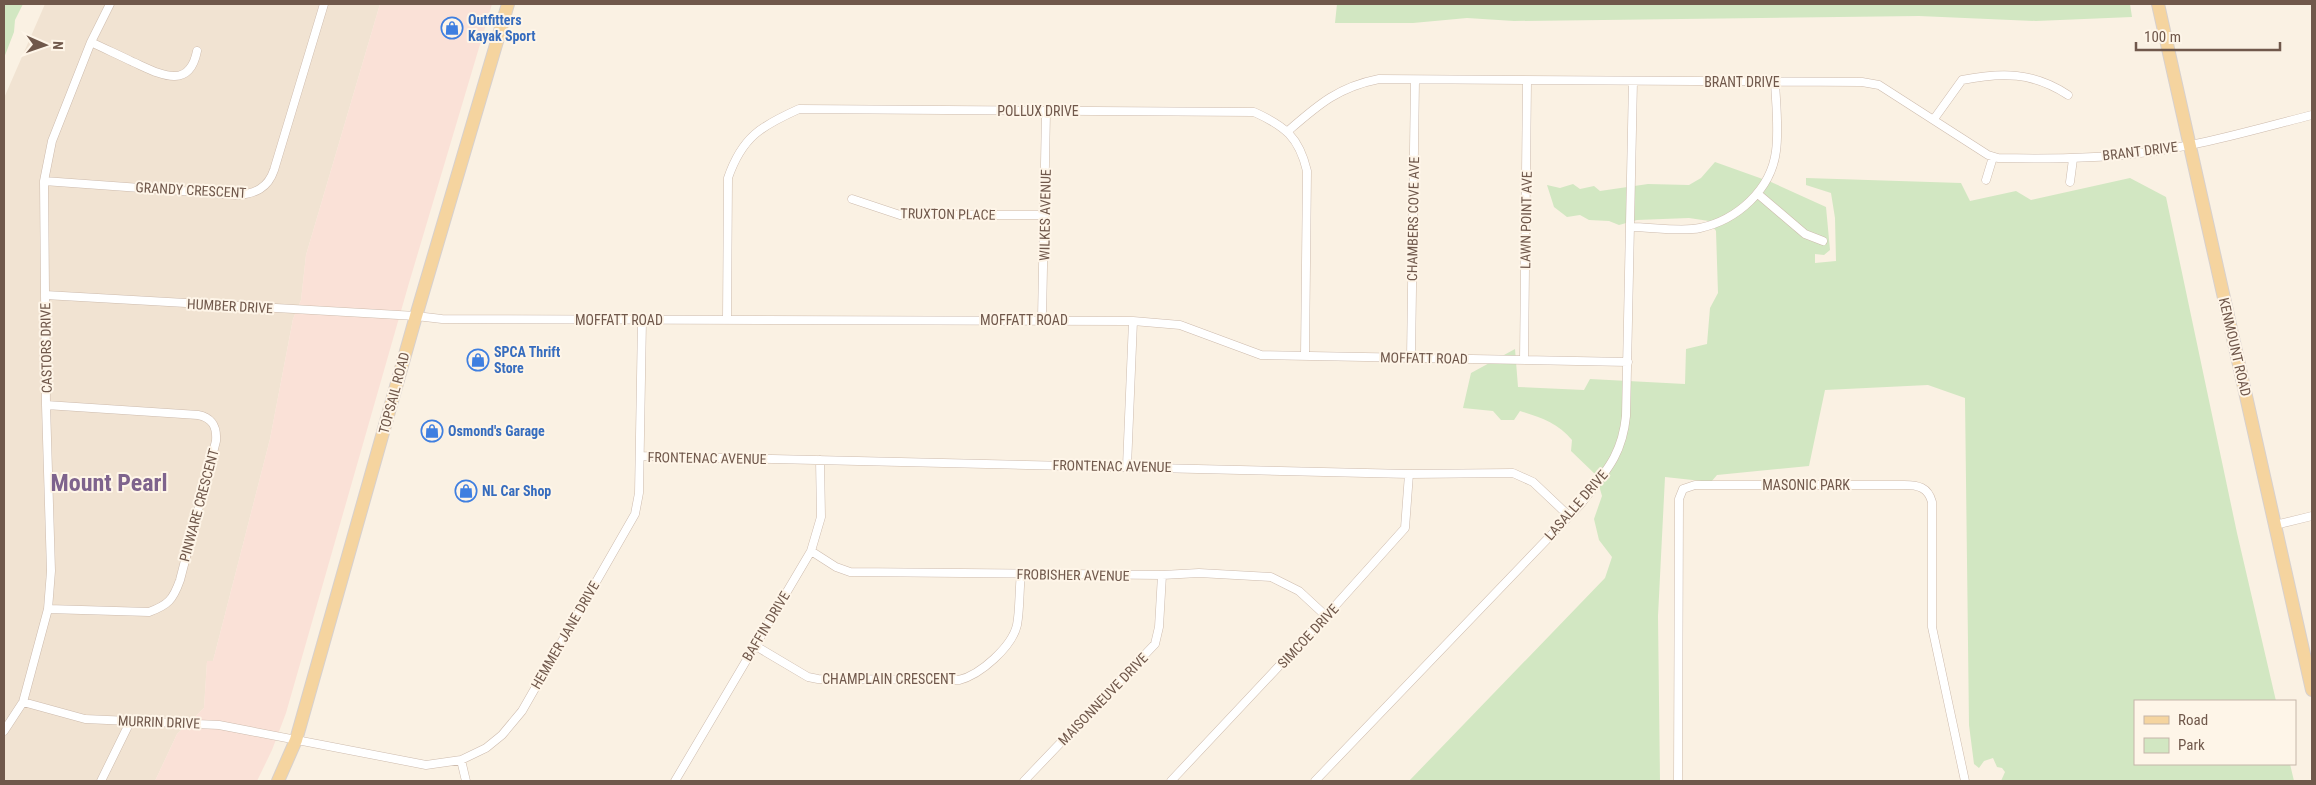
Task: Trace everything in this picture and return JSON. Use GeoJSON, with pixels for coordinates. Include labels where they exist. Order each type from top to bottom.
{"type":"FeatureCollection","features":[{"type":"Feature","properties":{"kind":"main road","name":"TOPSAIL ROAD"},"geometry":{"type":"LineString","coordinates":[[278,781],[296,740],[416,316],[508,4]]}},
{"type":"Feature","properties":{"kind":"main road","name":"KENMOUNT ROAD"},"geometry":{"type":"LineString","coordinates":[[2158,4],[2312,690]]}},
{"type":"Feature","properties":{"kind":"street","name":"CASTORS DRIVE"},"geometry":{"type":"LineString","coordinates":[[4,731],[23,702],[48,609],[51,571],[46,405],[44,181],[52,141],[91,42],[110,4]]}},
{"type":"Feature","properties":{"kind":"street","name":"GRANDY CRESCENT"},"geometry":{"type":"LineString","coordinates":[[44,181],[237,195],[251,194],[263,188],[274,170],[324,4]]}},
{"type":"Feature","properties":{"kind":"street"},"geometry":{"type":"LineString","coordinates":[[91,42],[168,77],[186,72],[193,63],[197,51]]}},
{"type":"Feature","properties":{"kind":"street"},"geometry":{"type":"LineString","coordinates":[[1934,119],[1962,80],[1980,76],[2029,76],[2050,83],[2068,95]]}},
{"type":"Feature","properties":{"kind":"street","name":"BRANT DRIVE"},"geometry":{"type":"LineString","coordinates":[[1288,131],[1319,104],[1356,84],[1379,79],[1862,82],[1879,85],[1993,157],[2073,159],[2133,154],[2190,145],[2312,115]]}},
{"type":"Feature","properties":{"kind":"street","name":"CHAMBERS COVE AVE"},"geometry":{"type":"LineString","coordinates":[[1410,358],[1415,80]]}},
{"type":"Feature","properties":{"kind":"street","name":"LAWN POINT AVE"},"geometry":{"type":"LineString","coordinates":[[1524,360],[1527,81]]}},
{"type":"Feature","properties":{"kind":"street","name":"LASALLE DRIVE"},"geometry":{"type":"LineString","coordinates":[[1315,781],[1580,505],[1618,454],[1624,437],[1626,416],[1633,81]]}},
{"type":"Feature","properties":{"kind":"street"},"geometry":{"type":"LineString","coordinates":[[1630,227],[1698,228],[1720,222],[1740,211],[1758,194],[1770,171],[1776,151],[1776,82]]}},
{"type":"Feature","properties":{"kind":"street","name":"POLLUX DRIVE"},"geometry":{"type":"LineString","coordinates":[[727,320],[728,178],[743,146],[755,133],[799,109],[1254,112],[1275,122],[1288,131],[1302,153],[1307,171],[1305,356]]}},
{"type":"Feature","properties":{"kind":"street","name":"WILKES AVENUE"},"geometry":{"type":"LineString","coordinates":[[1042,319],[1046,112]]}},
{"type":"Feature","properties":{"kind":"street"},"geometry":{"type":"LineString","coordinates":[[1986,180],[1993,157]]}},
{"type":"Feature","properties":{"kind":"street"},"geometry":{"type":"LineString","coordinates":[[2070,182],[2073,159]]}},
{"type":"Feature","properties":{"kind":"street"},"geometry":{"type":"LineString","coordinates":[[1758,194],[1805,234],[1823,240]]}},
{"type":"Feature","properties":{"kind":"street","name":"TRUXTON PLACE"},"geometry":{"type":"LineString","coordinates":[[852,199],[900,215],[1045,214]]}},
{"type":"Feature","properties":{"kind":"street","name":"HUMBER DRIVE"},"geometry":{"type":"LineString","coordinates":[[45,295],[416,316]]}},
{"type":"Feature","properties":{"kind":"street","name":"MOFFATT ROAD"},"geometry":{"type":"LineString","coordinates":[[416,316],[442,319],[1042,319],[1133,321],[1180,325],[1254,354],[1628,362]]}},
{"type":"Feature","properties":{"kind":"street","name":"HEMMER JANE DRIVE"},"geometry":{"type":"LineString","coordinates":[[296,740],[417,764],[435,764],[461,760],[494,742],[510,727],[522,710],[635,514],[639,500],[642,320]]}},
{"type":"Feature","properties":{"kind":"street"},"geometry":{"type":"LineString","coordinates":[[1127,466],[1133,321]]}},
{"type":"Feature","properties":{"kind":"street","name":"PINWARE CRESCENT"},"geometry":{"type":"LineString","coordinates":[[46,405],[198,415],[214,422],[217,432],[180,580],[171,600],[160,608],[148,612],[48,609]]}},
{"type":"Feature","properties":{"kind":"street","name":"FRONTENAC AVENUE"},"geometry":{"type":"LineString","coordinates":[[640,456],[1409,474],[1513,473],[1524,476],[1533,482],[1569,516]]}},
{"type":"Feature","properties":{"kind":"street","name":"BAFFIN DRIVE"},"geometry":{"type":"LineString","coordinates":[[675,781],[811,551],[821,516],[820,460]]}},
{"type":"Feature","properties":{"kind":"street","name":"SIMCOE DRIVE"},"geometry":{"type":"LineString","coordinates":[[1171,781],[1326,616],[1405,528],[1409,474]]}},
{"type":"Feature","properties":{"kind":"street","name":"MASONIC PARK"},"geometry":{"type":"LineString","coordinates":[[1678,781],[1679,499],[1683,489],[1695,485],[1894,484],[1919,486],[1928,492],[1930,497],[1932,627],[1965,781]]}},
{"type":"Feature","properties":{"kind":"street"},"geometry":{"type":"LineString","coordinates":[[2275,525],[2312,516]]}},
{"type":"Feature","properties":{"kind":"street","name":"FROBISHER AVENUE"},"geometry":{"type":"LineString","coordinates":[[811,551],[836,567],[850,572],[1162,576],[1199,572],[1271,576],[1299,591],[1326,616]]}},
{"type":"Feature","properties":{"kind":"street","name":"CHAMPLAIN CRESCENT"},"geometry":{"type":"LineString","coordinates":[[754,646],[808,677],[818,679],[949,680],[970,677],[992,661],[1009,640],[1016,626],[1021,574]]}},
{"type":"Feature","properties":{"kind":"street","name":"MAISONNEUVE DRIVE"},"geometry":{"type":"LineString","coordinates":[[1024,781],[1154,644],[1159,627],[1162,576]]}},
{"type":"Feature","properties":{"kind":"street","name":"MURRIN DRIVE"},"geometry":{"type":"LineString","coordinates":[[23,702],[85,719],[219,725],[296,740]]}},
{"type":"Feature","properties":{"kind":"street"},"geometry":{"type":"LineString","coordinates":[[101,781],[130,722]]}},
{"type":"Feature","properties":{"kind":"street"},"geometry":{"type":"LineString","coordinates":[[461,760],[466,781]]}},
{"type":"Feature","properties":{"kind":"shaded area"},"geometry":{"type":"Polygon","coordinates":[[[45,4],[380,4],[306,255],[301,300],[293,319],[270,439],[213,661],[207,662],[204,708],[177,734],[155,781],[4,781],[4,98],[45,4]]]}},
{"type":"Feature","properties":{"kind":"shaded area"},"geometry":{"type":"Polygon","coordinates":[[[380,4],[492,4],[409,283],[286,713],[272,750],[257,781],[155,781],[177,734],[204,708],[207,661],[213,661],[270,439],[293,319],[301,300],[306,255],[380,4]]]}},
{"type":"Feature","properties":{"kind":"green space"},"geometry":{"type":"Polygon","coordinates":[[[4,4],[23,4],[15,20],[14,32],[4,58],[4,4]]]}},
{"type":"Feature","properties":{"kind":"green space"},"geometry":{"type":"Polygon","coordinates":[[[1337,4],[2130,4],[2132,17],[2036,21],[1919,16],[1514,21],[1467,18],[1413,23],[1335,23],[1337,4]]]}},
{"type":"Feature","properties":{"kind":"green space"},"geometry":{"type":"Polygon","coordinates":[[[1715,162],[1771,182],[1826,207],[1830,250],[1824,255],[1815,254],[1815,263],[1836,261],[1835,218],[1831,193],[1806,185],[1806,178],[1961,183],[1970,201],[2016,191],[2031,200],[2130,178],[2166,197],[2237,533],[2276,700],[2134,700],[2134,765],[2290,765],[2294,781],[2001,781],[2005,772],[2002,768],[1997,767],[1993,758],[1984,761],[1979,768],[1974,764],[1969,725],[1965,398],[1928,385],[1825,390],[1809,466],[1717,475],[1711,482],[1665,477],[1658,616],[1660,781],[1409,781],[1605,578],[1612,557],[1599,540],[1594,519],[1602,496],[1596,475],[1571,451],[1572,440],[1555,425],[1542,418],[1520,411],[1514,420],[1501,420],[1493,411],[1463,408],[1471,373],[1515,349],[1518,387],[1584,390],[1590,379],[1685,384],[1686,349],[1707,344],[1710,308],[1718,293],[1716,231],[1709,221],[1689,218],[1637,220],[1619,225],[1609,221],[1589,220],[1580,215],[1567,217],[1554,207],[1547,185],[1560,188],[1573,184],[1580,189],[1594,186],[1600,191],[1648,184],[1689,185],[1701,178],[1715,162]]]}},
{"type":"Feature","properties":{"kind":"place","name":"Outfitters Kayak Sport"},"geometry":{"type":"Point","coordinates":[452,28]}},
{"type":"Feature","properties":{"kind":"place","name":"SPCA Thrift Store"},"geometry":{"type":"Point","coordinates":[478,360]}},
{"type":"Feature","properties":{"kind":"place","name":"Osmond's Garage"},"geometry":{"type":"Point","coordinates":[432,431]}},
{"type":"Feature","properties":{"kind":"place","name":"NL Car Shop"},"geometry":{"type":"Point","coordinates":[466,491]}},
{"type":"Feature","properties":{"kind":"district","name":"Mount Pearl"},"geometry":{"type":"Point","coordinates":[109,483]}}]}
